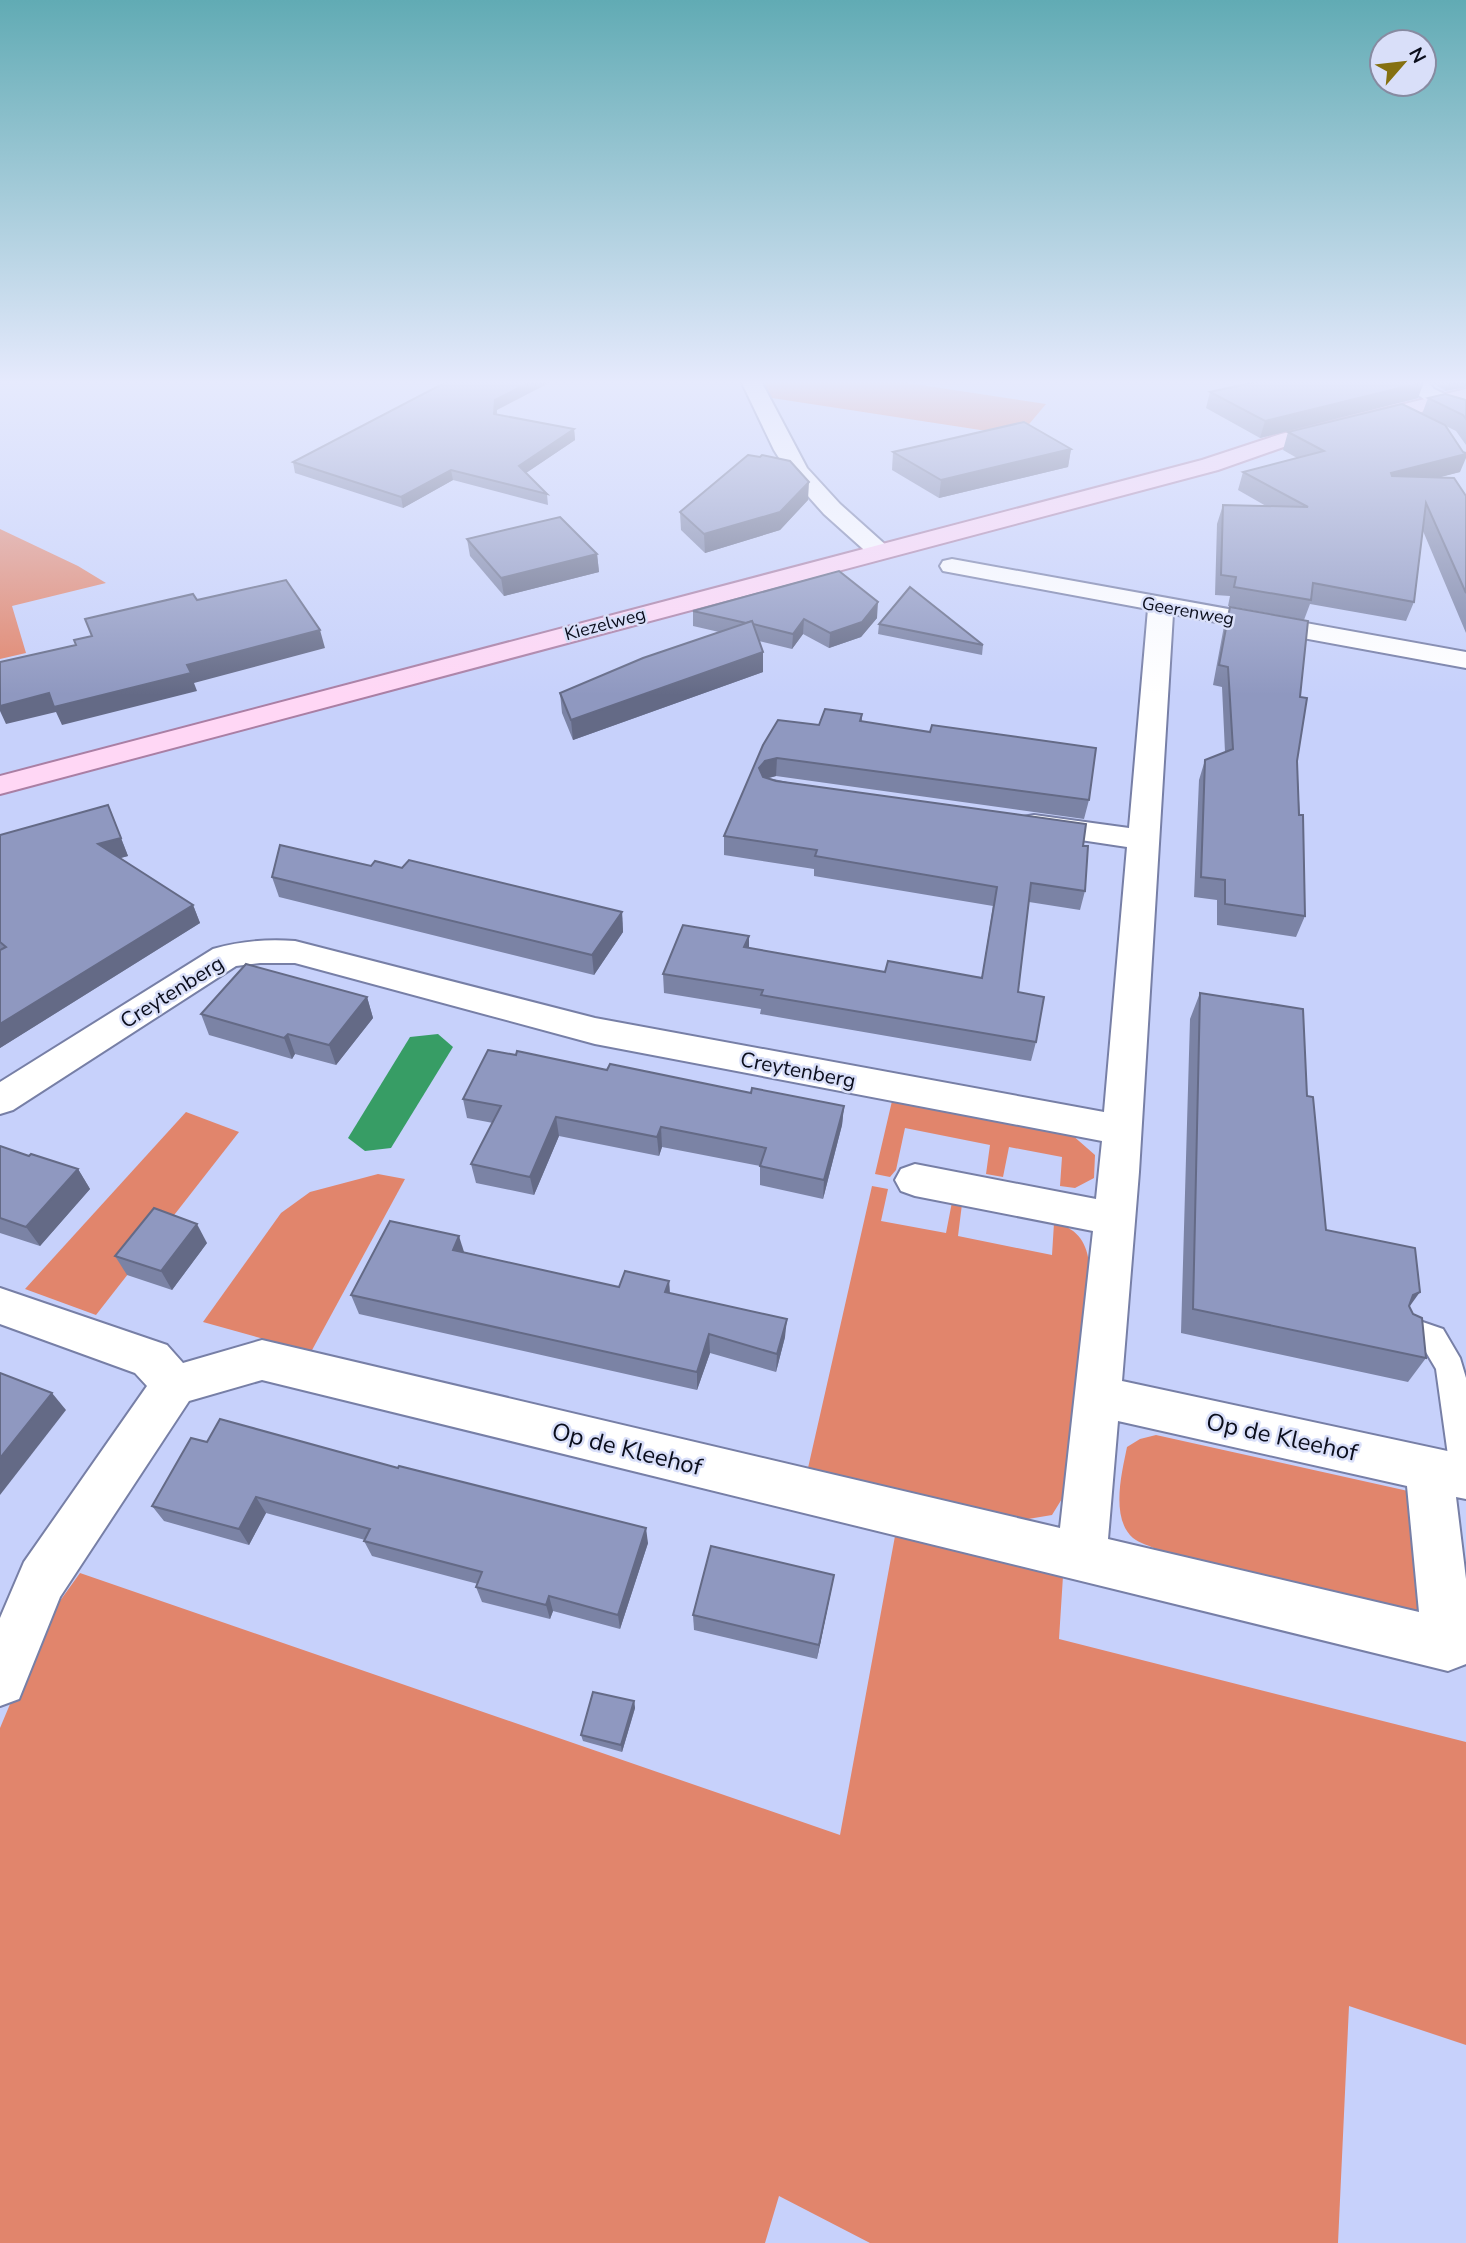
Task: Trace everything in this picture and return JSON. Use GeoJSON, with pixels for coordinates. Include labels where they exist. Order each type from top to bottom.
{"type":"FeatureCollection","features":[{"type":"Feature","properties":{"kind":"main road","name":"Kiezelweg"},"geometry":{"type":"LineString","coordinates":[[0,785],[1135,486]]}},
{"type":"Feature","properties":{"kind":"street"},"geometry":{"type":"LineString","coordinates":[[810,486],[836,514],[880,552]]}},
{"type":"Feature","properties":{"kind":"street","name":"Geerenweg"},"geometry":{"type":"LineString","coordinates":[[952,566],[1466,660]]}},
{"type":"Feature","properties":{"kind":"street"},"geometry":{"type":"LineString","coordinates":[[1082,1558],[1122,1130],[1161,606]]}},
{"type":"Feature","properties":{"kind":"street"},"geometry":{"type":"LineString","coordinates":[[1007,820],[1143,840]]}},
{"type":"Feature","properties":{"kind":"street","name":"Creytenberg"},"geometry":{"type":"LineString","coordinates":[[0,1100],[225,957],[247,950],[267,950],[295,952],[595,1031],[1122,1130]]}},
{"type":"Feature","properties":{"kind":"street"},"geometry":{"type":"LineString","coordinates":[[915,1180],[1114,1219]]}},
{"type":"Feature","properties":{"kind":"street"},"geometry":{"type":"LineString","coordinates":[[0,1306],[151,1359],[174,1385],[42,1580],[0,1680]]}},
{"type":"Feature","properties":{"kind":"street","name":"Op de Kleehof"},"geometry":{"type":"LineString","coordinates":[[174,1385],[262,1360],[1448,1645],[1448,1473],[1097,1396]]}},
{"type":"Feature","properties":{"kind":"lane"},"geometry":{"type":"LineString","coordinates":[[1408,1329],[1433,1338],[1450,1367],[1448,1473]]}},
{"type":"Feature","properties":{"kind":"shaded area"},"geometry":{"type":"Polygon","coordinates":[[[0,529],[78,566],[106,583],[12,606],[26,653],[0,659],[0,529]]]}},
{"type":"Feature","properties":{"kind":"shaded area"},"geometry":{"type":"Polygon","coordinates":[[[438,1034],[453,1047],[391,1148],[365,1151],[348,1138],[410,1037],[438,1034]]]}},
{"type":"Feature","properties":{"kind":"shaded area"},"geometry":{"type":"Polygon","coordinates":[[[892,1101],[1071,1134],[1095,1155],[1094,1178],[1075,1188],[1060,1186],[1062,1157],[1009,1147],[1003,1177],[986,1174],[990,1145],[905,1128],[896,1170],[890,1177],[875,1174],[892,1101]]]}},
{"type":"Feature","properties":{"kind":"shaded area"},"geometry":{"type":"Polygon","coordinates":[[[186,1112],[239,1132],[96,1315],[25,1289],[186,1112]]]}},
{"type":"Feature","properties":{"kind":"shaded area"},"geometry":{"type":"Polygon","coordinates":[[[378,1174],[405,1179],[311,1352],[203,1322],[281,1213],[310,1192],[378,1174]]]}},
{"type":"Feature","properties":{"kind":"shaded area"},"geometry":{"type":"Polygon","coordinates":[[[872,1186],[888,1189],[881,1221],[946,1233],[952,1202],[962,1204],[958,1236],[1052,1255],[1054,1223],[1074,1231],[1082,1241],[1089,1262],[1068,1489],[1052,1515],[1022,1520],[808,1468],[872,1186]]]}},
{"type":"Feature","properties":{"kind":"shaded area"},"geometry":{"type":"Polygon","coordinates":[[[1156,1435],[1417,1493],[1429,1615],[1158,1550],[1136,1540],[1126,1529],[1120,1507],[1127,1447],[1140,1439],[1156,1435]]]}},
{"type":"Feature","properties":{"kind":"shaded area"},"geometry":{"type":"Polygon","coordinates":[[[895,1536],[1063,1576],[1059,1639],[1466,1742],[1466,2045],[1349,2006],[1338,2243],[870,2243],[779,2196],[765,2243],[0,2243],[0,1728],[44,1623],[80,1573],[840,1835],[895,1536]]]}},
{"type":"Feature","properties":{"kind":"building"},"geometry":{"type":"Polygon","coordinates":[[[366,486],[422,486],[401,497],[366,486]]]}},
{"type":"Feature","properties":{"kind":"building"},"geometry":{"type":"Polygon","coordinates":[[[514,486],[539,486],[547,494],[514,486]]]}},
{"type":"Feature","properties":{"kind":"building"},"geometry":{"type":"Polygon","coordinates":[[[711,486],[805,486],[780,512],[704,534],[680,512],[711,486]]]}},
{"type":"Feature","properties":{"kind":"building"},"geometry":{"type":"Polygon","coordinates":[[[1268,486],[1459,486],[1466,496],[1466,593],[1426,503],[1414,602],[1313,583],[1311,600],[1234,587],[1236,577],[1221,575],[1223,505],[1308,507],[1268,486]]]}},
{"type":"Feature","properties":{"kind":"building"},"geometry":{"type":"Polygon","coordinates":[[[560,517],[597,554],[501,578],[467,539],[560,517]]]}},
{"type":"Feature","properties":{"kind":"building"},"geometry":{"type":"Polygon","coordinates":[[[839,571],[878,602],[862,622],[830,633],[804,619],[793,634],[753,624],[752,621],[746,623],[693,611],[839,571]]]}},
{"type":"Feature","properties":{"kind":"building"},"geometry":{"type":"Polygon","coordinates":[[[286,580],[320,630],[187,665],[191,673],[54,707],[49,693],[0,706],[0,662],[76,645],[74,640],[92,636],[85,619],[193,594],[197,600],[286,580]]]}},
{"type":"Feature","properties":{"kind":"building"},"geometry":{"type":"Polygon","coordinates":[[[910,587],[983,645],[879,624],[910,587]]]}},
{"type":"Feature","properties":{"kind":"building"},"geometry":{"type":"Polygon","coordinates":[[[1230,607],[1308,621],[1300,697],[1307,698],[1297,761],[1299,815],[1303,815],[1305,916],[1225,904],[1225,880],[1201,877],[1205,760],[1233,749],[1228,667],[1219,665],[1230,607]]]}},
{"type":"Feature","properties":{"kind":"building"},"geometry":{"type":"Polygon","coordinates":[[[752,621],[763,652],[571,720],[560,693],[643,658],[752,621]]]}},
{"type":"Feature","properties":{"kind":"building"},"geometry":{"type":"Polygon","coordinates":[[[825,709],[862,714],[860,721],[930,732],[932,725],[1096,748],[1089,800],[777,758],[765,761],[759,768],[763,777],[776,781],[1086,824],[1083,846],[1088,846],[1085,891],[1031,883],[1018,992],[1044,997],[1036,1042],[761,995],[763,990],[663,974],[683,925],[749,936],[744,947],[885,972],[888,961],[982,978],[997,887],[815,856],[817,850],[724,836],[763,745],[778,720],[819,725],[825,709]]]}},
{"type":"Feature","properties":{"kind":"building"},"geometry":{"type":"Polygon","coordinates":[[[108,805],[121,838],[98,844],[193,905],[0,1024],[0,950],[6,947],[0,942],[0,835],[108,805]]]}},
{"type":"Feature","properties":{"kind":"building"},"geometry":{"type":"Polygon","coordinates":[[[280,845],[371,866],[375,861],[402,868],[409,860],[622,912],[592,955],[272,877],[280,845]]]}},
{"type":"Feature","properties":{"kind":"building"},"geometry":{"type":"Polygon","coordinates":[[[246,964],[367,997],[329,1045],[288,1034],[284,1038],[201,1014],[246,964]]]}},
{"type":"Feature","properties":{"kind":"building"},"geometry":{"type":"Polygon","coordinates":[[[1200,993],[1303,1009],[1307,1096],[1313,1097],[1326,1230],[1415,1248],[1420,1292],[1413,1295],[1409,1306],[1413,1314],[1422,1318],[1426,1358],[1193,1309],[1200,993]]]}},
{"type":"Feature","properties":{"kind":"building"},"geometry":{"type":"Polygon","coordinates":[[[488,1050],[516,1055],[517,1051],[607,1070],[610,1064],[751,1093],[752,1088],[844,1106],[824,1180],[760,1166],[766,1148],[661,1127],[657,1137],[556,1117],[530,1177],[471,1164],[501,1106],[463,1099],[488,1050]]]}},
{"type":"Feature","properties":{"kind":"building"},"geometry":{"type":"Polygon","coordinates":[[[0,1146],[78,1169],[26,1227],[0,1218],[0,1146]]]}},
{"type":"Feature","properties":{"kind":"building"},"geometry":{"type":"Polygon","coordinates":[[[154,1208],[197,1224],[161,1271],[115,1256],[154,1208]]]}},
{"type":"Feature","properties":{"kind":"building"},"geometry":{"type":"Polygon","coordinates":[[[390,1221],[459,1236],[453,1250],[619,1287],[625,1271],[669,1281],[665,1292],[787,1319],[777,1354],[709,1334],[697,1372],[351,1295],[390,1221]]]}},
{"type":"Feature","properties":{"kind":"building"},"geometry":{"type":"Polygon","coordinates":[[[0,1373],[52,1393],[0,1458],[0,1373]]]}},
{"type":"Feature","properties":{"kind":"building"},"geometry":{"type":"Polygon","coordinates":[[[220,1419],[398,1468],[399,1466],[646,1528],[618,1615],[549,1596],[546,1605],[476,1587],[482,1572],[364,1541],[370,1529],[256,1497],[239,1529],[152,1506],[191,1438],[207,1442],[220,1419]]]}},
{"type":"Feature","properties":{"kind":"building"},"geometry":{"type":"Polygon","coordinates":[[[711,1546],[834,1575],[819,1645],[693,1615],[711,1546]]]}},
{"type":"Feature","properties":{"kind":"building"},"geometry":{"type":"Polygon","coordinates":[[[593,1692],[634,1701],[621,1745],[581,1735],[593,1692]]]}}]}
